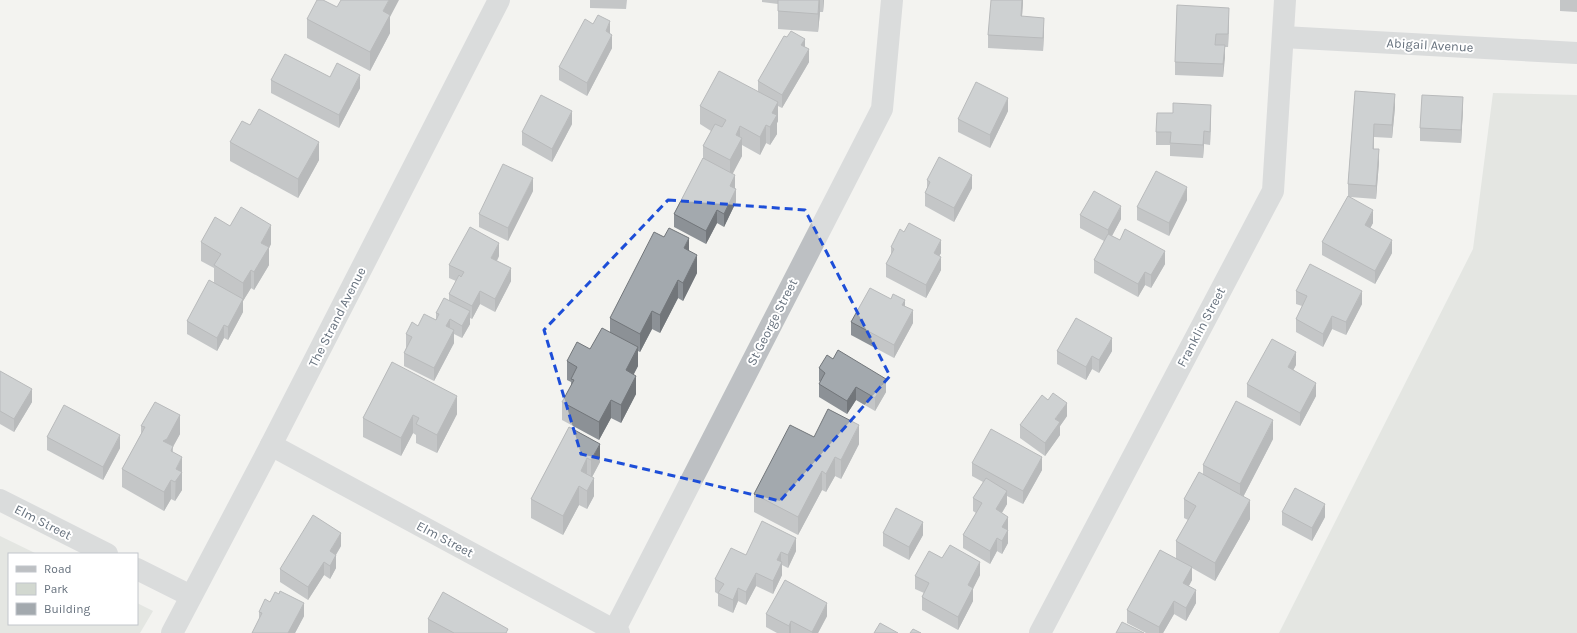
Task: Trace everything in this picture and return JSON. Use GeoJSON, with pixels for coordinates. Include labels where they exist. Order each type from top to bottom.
{"type":"FeatureCollection","features":[{"type":"Feature","properties":{"kind":"street","name":"The Strand Avenue"},"geometry":{"type":"LineString","coordinates":[[172,633],[271,445],[499,0]]}},
{"type":"Feature","properties":{"kind":"street","name":"St George Street"},"geometry":{"type":"LineString","coordinates":[[616,632],[882,109],[892,0]]}},
{"type":"Feature","properties":{"kind":"street","name":"Franklin Street"},"geometry":{"type":"LineString","coordinates":[[1040,633],[1273,191],[1285,0]]}},
{"type":"Feature","properties":{"kind":"street","name":"Abigail Avenue"},"geometry":{"type":"LineString","coordinates":[[1283,37],[1577,53]]}},
{"type":"Feature","properties":{"kind":"street","name":"Elm Street"},"geometry":{"type":"LineString","coordinates":[[271,445],[616,632]]}},
{"type":"Feature","properties":{"kind":"street","name":"Elm Street"},"geometry":{"type":"LineString","coordinates":[[0,500],[105,553]]}},
{"type":"Feature","properties":{"kind":"street"},"geometry":{"type":"LineString","coordinates":[[138,570],[191,596]]}},
{"type":"Feature","properties":{"kind":"highlighted area"},"geometry":{"type":"Polygon","coordinates":[[[668,200],[805,210],[890,376],[780,501],[581,454],[544,330],[668,200]]]}},
{"type":"Feature","properties":{"kind":"green space"},"geometry":{"type":"Polygon","coordinates":[[[1493,93],[1577,95],[1577,633],[1279,633],[1473,249],[1493,93]]]}},
{"type":"Feature","properties":{"kind":"green space"},"geometry":{"type":"Polygon","coordinates":[[[0,536],[35,553],[8,553],[8,625],[138,625],[138,604],[153,611],[140,633],[0,633],[0,536]]]}},
{"type":"Feature","properties":{"kind":"building"},"geometry":{"type":"Polygon","coordinates":[[[317,0],[323,0],[337,7],[341,0],[389,0],[383,11],[390,15],[370,52],[307,19],[317,0]]]}},
{"type":"Feature","properties":{"kind":"building"},"geometry":{"type":"Polygon","coordinates":[[[778,0],[819,0],[818,14],[778,11],[778,0]]]}},
{"type":"Feature","properties":{"kind":"building"},"geometry":{"type":"Polygon","coordinates":[[[991,0],[1022,0],[1021,16],[1044,18],[1043,38],[988,35],[991,0]]]}},
{"type":"Feature","properties":{"kind":"building"},"geometry":{"type":"Polygon","coordinates":[[[1177,5],[1229,8],[1228,34],[1216,34],[1215,45],[1225,45],[1223,64],[1175,62],[1177,5]]]}},
{"type":"Feature","properties":{"kind":"building"},"geometry":{"type":"Polygon","coordinates":[[[598,15],[610,21],[606,31],[612,35],[587,83],[559,67],[585,19],[593,24],[598,15]]]}},
{"type":"Feature","properties":{"kind":"building"},"geometry":{"type":"Polygon","coordinates":[[[791,31],[805,39],[801,45],[809,49],[782,95],[758,81],[784,36],[787,37],[791,31]]]}},
{"type":"Feature","properties":{"kind":"building"},"geometry":{"type":"Polygon","coordinates":[[[285,54],[330,77],[337,63],[360,75],[339,115],[271,80],[285,54]]]}},
{"type":"Feature","properties":{"kind":"building"},"geometry":{"type":"Polygon","coordinates":[[[719,71],[778,102],[772,113],[777,115],[770,127],[766,125],[760,137],[740,126],[736,135],[742,138],[730,160],[703,146],[715,124],[722,127],[726,120],[700,106],[719,71]]]}},
{"type":"Feature","properties":{"kind":"building"},"geometry":{"type":"Polygon","coordinates":[[[976,82],[1008,98],[990,135],[958,119],[976,82]]]}},
{"type":"Feature","properties":{"kind":"building"},"geometry":{"type":"Polygon","coordinates":[[[1355,91],[1395,94],[1392,125],[1374,124],[1373,149],[1379,149],[1376,186],[1348,184],[1355,91]]]}},
{"type":"Feature","properties":{"kind":"building"},"geometry":{"type":"Polygon","coordinates":[[[541,95],[572,111],[552,149],[522,132],[541,95]]]}},
{"type":"Feature","properties":{"kind":"building"},"geometry":{"type":"Polygon","coordinates":[[[1422,95],[1463,97],[1461,130],[1420,128],[1422,95]]]}},
{"type":"Feature","properties":{"kind":"building"},"geometry":{"type":"Polygon","coordinates":[[[1173,103],[1211,105],[1210,132],[1204,131],[1203,145],[1170,143],[1171,132],[1156,132],[1157,113],[1173,113],[1173,103]]]}},
{"type":"Feature","properties":{"kind":"building"},"geometry":{"type":"Polygon","coordinates":[[[259,109],[319,142],[298,179],[230,142],[242,121],[250,125],[259,109]]]}},
{"type":"Feature","properties":{"kind":"building"},"geometry":{"type":"Polygon","coordinates":[[[939,157],[972,175],[954,208],[925,193],[930,182],[927,180],[939,157]]]}},
{"type":"Feature","properties":{"kind":"building"},"geometry":{"type":"Polygon","coordinates":[[[703,158],[735,175],[730,186],[736,189],[724,214],[717,210],[706,231],[674,214],[703,158]]]}},
{"type":"Feature","properties":{"kind":"building"},"geometry":{"type":"Polygon","coordinates":[[[503,164],[533,178],[508,228],[479,214],[503,164]]]}},
{"type":"Feature","properties":{"kind":"building"},"geometry":{"type":"Polygon","coordinates":[[[1156,171],[1187,187],[1169,223],[1137,207],[1156,171]]]}},
{"type":"Feature","properties":{"kind":"building"},"geometry":{"type":"Polygon","coordinates":[[[1094,191],[1121,206],[1108,230],[1080,215],[1094,191]]]}},
{"type":"Feature","properties":{"kind":"building"},"geometry":{"type":"Polygon","coordinates":[[[1348,196],[1373,210],[1365,225],[1392,240],[1375,271],[1322,242],[1348,196]]]}},
{"type":"Feature","properties":{"kind":"building"},"geometry":{"type":"Polygon","coordinates":[[[241,207],[271,225],[261,243],[269,247],[254,272],[251,270],[243,283],[214,265],[221,254],[201,242],[215,217],[230,226],[241,207]]]}},
{"type":"Feature","properties":{"kind":"building"},"geometry":{"type":"Polygon","coordinates":[[[909,223],[941,240],[934,253],[941,257],[926,285],[886,264],[894,249],[891,247],[900,229],[904,232],[909,223]]]}},
{"type":"Feature","properties":{"kind":"building"},"geometry":{"type":"Polygon","coordinates":[[[470,227],[499,243],[491,258],[511,268],[495,299],[480,291],[472,306],[449,294],[459,275],[461,277],[464,272],[449,265],[470,227]]]}},
{"type":"Feature","properties":{"kind":"building"},"geometry":{"type":"Polygon","coordinates":[[[669,228],[689,238],[684,248],[697,255],[683,283],[678,280],[660,315],[652,311],[640,334],[610,318],[654,232],[664,237],[669,228]]]}},
{"type":"Feature","properties":{"kind":"building"},"geometry":{"type":"Polygon","coordinates":[[[1125,229],[1165,251],[1151,275],[1145,272],[1138,284],[1094,260],[1108,234],[1120,240],[1125,229]]]}},
{"type":"Feature","properties":{"kind":"building"},"geometry":{"type":"Polygon","coordinates":[[[1310,264],[1362,291],[1346,322],[1332,316],[1323,334],[1296,319],[1307,296],[1296,291],[1310,264]]]}},
{"type":"Feature","properties":{"kind":"building"},"geometry":{"type":"Polygon","coordinates":[[[209,280],[243,299],[228,327],[224,325],[217,338],[187,321],[209,280]]]}},
{"type":"Feature","properties":{"kind":"building"},"geometry":{"type":"Polygon","coordinates":[[[870,288],[891,299],[893,294],[905,300],[902,305],[913,310],[894,345],[851,322],[870,288]]]}},
{"type":"Feature","properties":{"kind":"building"},"geometry":{"type":"Polygon","coordinates":[[[444,298],[470,311],[462,326],[450,319],[446,326],[454,330],[434,368],[404,353],[412,337],[406,334],[412,322],[418,326],[424,314],[436,320],[439,314],[436,313],[444,298]]]}},
{"type":"Feature","properties":{"kind":"building"},"geometry":{"type":"Polygon","coordinates":[[[1076,318],[1112,338],[1099,360],[1092,356],[1086,367],[1057,351],[1076,318]]]}},
{"type":"Feature","properties":{"kind":"building"},"geometry":{"type":"Polygon","coordinates":[[[602,328],[638,347],[626,370],[636,376],[621,405],[611,400],[599,422],[562,402],[574,380],[571,379],[577,367],[567,361],[577,342],[590,349],[602,328]]]}},
{"type":"Feature","properties":{"kind":"building"},"geometry":{"type":"Polygon","coordinates":[[[1272,339],[1296,352],[1288,367],[1316,383],[1300,413],[1247,384],[1272,339]]]}},
{"type":"Feature","properties":{"kind":"building"},"geometry":{"type":"Polygon","coordinates":[[[838,350],[886,379],[875,398],[856,387],[847,401],[819,384],[825,373],[819,368],[827,355],[833,359],[838,350]]]}},
{"type":"Feature","properties":{"kind":"building"},"geometry":{"type":"Polygon","coordinates":[[[392,362],[457,396],[437,435],[416,424],[419,418],[413,415],[401,438],[363,418],[392,362]]]}},
{"type":"Feature","properties":{"kind":"building"},"geometry":{"type":"Polygon","coordinates":[[[0,371],[32,389],[14,419],[0,411],[0,371]]]}},
{"type":"Feature","properties":{"kind":"building"},"geometry":{"type":"Polygon","coordinates":[[[1053,393],[1067,403],[1055,419],[1060,422],[1045,443],[1020,425],[1042,395],[1048,400],[1053,393]]]}},
{"type":"Feature","properties":{"kind":"building"},"geometry":{"type":"Polygon","coordinates":[[[1236,401],[1273,420],[1240,484],[1203,465],[1236,401]]]}},
{"type":"Feature","properties":{"kind":"building"},"geometry":{"type":"Polygon","coordinates":[[[155,402],[180,415],[167,439],[163,441],[173,446],[171,451],[182,457],[176,469],[182,472],[175,482],[171,480],[164,492],[122,469],[145,427],[141,426],[155,402]]]}},
{"type":"Feature","properties":{"kind":"building"},"geometry":{"type":"Polygon","coordinates":[[[64,405],[120,435],[103,467],[47,437],[64,405]]]}},
{"type":"Feature","properties":{"kind":"building"},"geometry":{"type":"Polygon","coordinates":[[[828,409],[859,425],[841,460],[835,457],[826,474],[822,471],[798,517],[754,494],[790,425],[814,437],[828,409]]]}},
{"type":"Feature","properties":{"kind":"building"},"geometry":{"type":"Polygon","coordinates":[[[569,427],[600,444],[591,460],[587,458],[581,471],[594,478],[587,491],[579,486],[563,516],[531,499],[569,427]]]}},
{"type":"Feature","properties":{"kind":"building"},"geometry":{"type":"Polygon","coordinates":[[[991,429],[1042,457],[1023,491],[972,463],[991,429]]]}},
{"type":"Feature","properties":{"kind":"building"},"geometry":{"type":"Polygon","coordinates":[[[1199,472],[1250,500],[1215,563],[1176,541],[1196,506],[1184,499],[1199,472]]]}},
{"type":"Feature","properties":{"kind":"building"},"geometry":{"type":"Polygon","coordinates":[[[986,478],[1007,491],[996,509],[1008,517],[1002,527],[1008,530],[1002,541],[997,538],[990,551],[963,535],[982,503],[973,498],[986,478]]]}},
{"type":"Feature","properties":{"kind":"building"},"geometry":{"type":"Polygon","coordinates":[[[1295,488],[1325,504],[1312,528],[1282,512],[1295,488]]]}},
{"type":"Feature","properties":{"kind":"building"},"geometry":{"type":"Polygon","coordinates":[[[896,508],[923,522],[909,547],[883,533],[896,508]]]}},
{"type":"Feature","properties":{"kind":"building"},"geometry":{"type":"Polygon","coordinates":[[[313,515],[341,533],[330,551],[336,555],[330,566],[324,562],[308,587],[280,569],[313,515]]]}},
{"type":"Feature","properties":{"kind":"building"},"geometry":{"type":"Polygon","coordinates":[[[762,521],[796,538],[788,555],[781,552],[777,560],[782,562],[773,581],[756,573],[746,592],[738,588],[733,600],[718,593],[724,584],[715,579],[731,548],[746,555],[762,521]]]}},
{"type":"Feature","properties":{"kind":"building"},"geometry":{"type":"Polygon","coordinates":[[[950,545],[980,562],[968,585],[973,588],[958,617],[922,597],[929,583],[915,576],[929,551],[942,558],[950,545]]]}},
{"type":"Feature","properties":{"kind":"building"},"geometry":{"type":"Polygon","coordinates":[[[1160,550],[1192,567],[1183,583],[1196,590],[1186,608],[1174,601],[1159,627],[1127,610],[1160,550]]]}},
{"type":"Feature","properties":{"kind":"building"},"geometry":{"type":"Polygon","coordinates":[[[785,580],[827,603],[812,632],[791,621],[789,626],[766,614],[785,580]]]}},
{"type":"Feature","properties":{"kind":"building"},"geometry":{"type":"Polygon","coordinates":[[[280,591],[304,603],[288,633],[252,633],[262,613],[259,612],[265,599],[270,602],[275,592],[279,594],[280,591]]]}},
{"type":"Feature","properties":{"kind":"building"},"geometry":{"type":"Polygon","coordinates":[[[443,592],[508,629],[506,633],[454,633],[428,619],[443,592]]]}},
{"type":"Feature","properties":{"kind":"building"},"geometry":{"type":"Polygon","coordinates":[[[1122,622],[1144,633],[1116,633],[1122,622]]]}},
{"type":"Feature","properties":{"kind":"building"},"geometry":{"type":"Polygon","coordinates":[[[880,623],[898,633],[874,633],[880,623]]]}},
{"type":"Feature","properties":{"kind":"building"},"geometry":{"type":"Polygon","coordinates":[[[913,629],[921,633],[910,633],[913,629]]]}}]}
